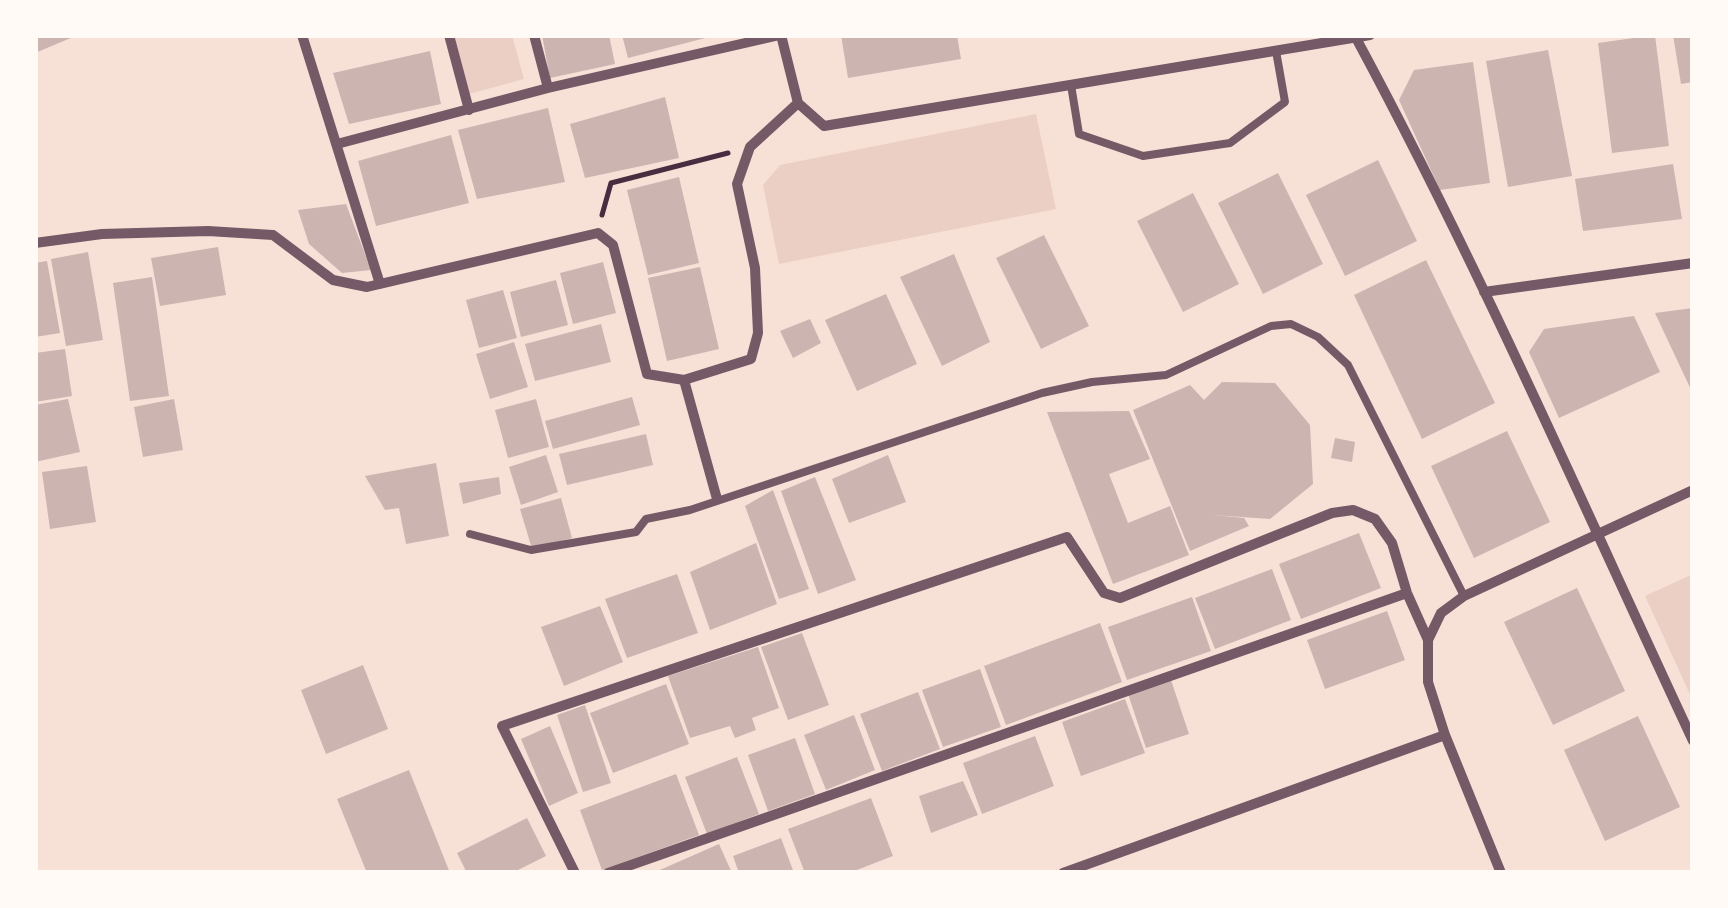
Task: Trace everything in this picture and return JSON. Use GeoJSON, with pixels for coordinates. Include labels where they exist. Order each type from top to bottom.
{"type":"FeatureCollection","features":[{"type":"Feature","properties":{"kind":"street"},"geometry":{"type":"LineString","coordinates":[[302,35],[380,284]]}},
{"type":"Feature","properties":{"kind":"street"},"geometry":{"type":"LineString","coordinates":[[449,35],[469,110]]}},
{"type":"Feature","properties":{"kind":"street"},"geometry":{"type":"LineString","coordinates":[[534,35],[548,88]]}},
{"type":"Feature","properties":{"kind":"street"},"geometry":{"type":"LineString","coordinates":[[337,144],[548,88],[780,35],[798,103],[824,126],[1370,35]]}},
{"type":"Feature","properties":{"kind":"street"},"geometry":{"type":"LineString","coordinates":[[1356,38],[1407,132],[1484,292],[1693,741]]}},
{"type":"Feature","properties":{"kind":"street"},"geometry":{"type":"LineString","coordinates":[[35,243],[102,234],[274,235],[333,280],[367,288],[598,232],[614,245],[648,374],[684,380],[751,359],[758,333],[755,268],[737,184],[750,147],[798,103]]}},
{"type":"Feature","properties":{"kind":"street"},"geometry":{"type":"LineString","coordinates":[[1484,292],[1693,262]]}},
{"type":"Feature","properties":{"kind":"street"},"geometry":{"type":"LineString","coordinates":[[684,380],[717,499]]}},
{"type":"Feature","properties":{"kind":"street"},"geometry":{"type":"LineString","coordinates":[[1428,640],[1441,613],[1464,596],[1693,490]]}},
{"type":"Feature","properties":{"kind":"street"},"geometry":{"type":"LineString","coordinates":[[575,873],[502,726],[1067,537],[1104,593],[1120,598],[1332,513],[1353,510],[1375,519],[1392,543],[1407,593],[1428,640],[1428,682],[1445,735],[1501,873]]}},
{"type":"Feature","properties":{"kind":"street"},"geometry":{"type":"LineString","coordinates":[[608,873],[1407,593]]}},
{"type":"Feature","properties":{"kind":"street"},"geometry":{"type":"LineString","coordinates":[[1063,873],[1445,735]]}},
{"type":"Feature","properties":{"kind":"lane"},"geometry":{"type":"LineString","coordinates":[[1072,85],[1079,134],[1143,156],[1230,143],[1285,102],[1276,50]]}},
{"type":"Feature","properties":{"kind":"lane"},"geometry":{"type":"LineString","coordinates":[[470,534],[531,550],[636,532],[646,518],[690,510],[1042,392],[1092,382],[1166,375],[1271,326],[1292,324],[1318,337],[1348,364],[1464,596]]}},
{"type":"Feature","properties":{"kind":"path"},"geometry":{"type":"LineString","coordinates":[[598,232],[611,183],[750,147]]}},
{"type":"Feature","properties":{"kind":"shaded area"},"geometry":{"type":"Polygon","coordinates":[[[454,35],[512,35],[524,79],[469,94],[454,35]]]}},
{"type":"Feature","properties":{"kind":"shaded area"},"geometry":{"type":"Polygon","coordinates":[[[1036,114],[1056,209],[779,264],[763,185],[780,165],[1036,114]]]}},
{"type":"Feature","properties":{"kind":"shaded area"},"geometry":{"type":"Polygon","coordinates":[[[1693,574],[1693,701],[1645,596],[1693,574]]]}},
{"type":"Feature","properties":{"kind":"building"},"geometry":{"type":"Polygon","coordinates":[[[35,35],[78,35],[35,53],[35,35]]]}},
{"type":"Feature","properties":{"kind":"building"},"geometry":{"type":"Polygon","coordinates":[[[542,35],[609,35],[615,64],[550,78],[542,35]]]}},
{"type":"Feature","properties":{"kind":"building"},"geometry":{"type":"Polygon","coordinates":[[[622,35],[713,35],[713,36],[628,58],[622,35]]]}},
{"type":"Feature","properties":{"kind":"building"},"geometry":{"type":"Polygon","coordinates":[[[841,35],[957,35],[961,59],[848,78],[841,35]]]}},
{"type":"Feature","properties":{"kind":"building"},"geometry":{"type":"Polygon","coordinates":[[[1655,35],[1669,146],[1612,153],[1598,43],[1655,35]]]}},
{"type":"Feature","properties":{"kind":"building"},"geometry":{"type":"Polygon","coordinates":[[[1673,35],[1693,35],[1693,82],[1681,84],[1673,35]]]}},
{"type":"Feature","properties":{"kind":"building"},"geometry":{"type":"Polygon","coordinates":[[[1548,50],[1572,176],[1508,187],[1486,61],[1548,50]]]}},
{"type":"Feature","properties":{"kind":"building"},"geometry":{"type":"Polygon","coordinates":[[[430,51],[441,104],[349,124],[333,73],[430,51]]]}},
{"type":"Feature","properties":{"kind":"building"},"geometry":{"type":"Polygon","coordinates":[[[1473,62],[1490,183],[1440,190],[1399,100],[1414,70],[1473,62]]]}},
{"type":"Feature","properties":{"kind":"building"},"geometry":{"type":"Polygon","coordinates":[[[665,97],[679,158],[585,178],[570,124],[665,97]]]}},
{"type":"Feature","properties":{"kind":"building"},"geometry":{"type":"Polygon","coordinates":[[[548,108],[565,182],[477,199],[458,130],[548,108]]]}},
{"type":"Feature","properties":{"kind":"building"},"geometry":{"type":"Polygon","coordinates":[[[451,135],[469,203],[376,226],[358,161],[451,135]]]}},
{"type":"Feature","properties":{"kind":"building"},"geometry":{"type":"Polygon","coordinates":[[[1378,160],[1417,241],[1345,276],[1306,195],[1378,160]]]}},
{"type":"Feature","properties":{"kind":"building"},"geometry":{"type":"Polygon","coordinates":[[[1673,164],[1682,219],[1583,231],[1575,179],[1673,164]]]}},
{"type":"Feature","properties":{"kind":"building"},"geometry":{"type":"Polygon","coordinates":[[[1278,173],[1323,264],[1263,294],[1218,203],[1278,173]]]}},
{"type":"Feature","properties":{"kind":"building"},"geometry":{"type":"Polygon","coordinates":[[[679,177],[699,263],[648,275],[627,190],[679,177]]]}},
{"type":"Feature","properties":{"kind":"building"},"geometry":{"type":"Polygon","coordinates":[[[1193,193],[1239,284],[1183,312],[1137,221],[1193,193]]]}},
{"type":"Feature","properties":{"kind":"building"},"geometry":{"type":"Polygon","coordinates":[[[346,204],[371,270],[342,273],[309,244],[298,210],[346,204]]]}},
{"type":"Feature","properties":{"kind":"building"},"geometry":{"type":"Polygon","coordinates":[[[1044,235],[1089,326],[1041,349],[996,258],[1044,235]]]}},
{"type":"Feature","properties":{"kind":"building"},"geometry":{"type":"Polygon","coordinates":[[[218,247],[226,295],[160,306],[151,258],[218,247]]]}},
{"type":"Feature","properties":{"kind":"building"},"geometry":{"type":"Polygon","coordinates":[[[88,252],[103,340],[66,346],[51,259],[88,252]]]}},
{"type":"Feature","properties":{"kind":"building"},"geometry":{"type":"Polygon","coordinates":[[[954,254],[990,342],[942,366],[900,277],[954,254]]]}},
{"type":"Feature","properties":{"kind":"building"},"geometry":{"type":"Polygon","coordinates":[[[1426,260],[1495,403],[1422,439],[1354,295],[1426,260]]]}},
{"type":"Feature","properties":{"kind":"building"},"geometry":{"type":"Polygon","coordinates":[[[47,261],[60,333],[35,337],[35,263],[47,261]]]}},
{"type":"Feature","properties":{"kind":"building"},"geometry":{"type":"Polygon","coordinates":[[[603,262],[616,313],[573,324],[560,273],[603,262]]]}},
{"type":"Feature","properties":{"kind":"building"},"geometry":{"type":"Polygon","coordinates":[[[700,267],[719,349],[667,361],[648,278],[700,267]]]}},
{"type":"Feature","properties":{"kind":"building"},"geometry":{"type":"Polygon","coordinates":[[[152,277],[169,396],[130,401],[113,283],[152,277]]]}},
{"type":"Feature","properties":{"kind":"building"},"geometry":{"type":"Polygon","coordinates":[[[556,280],[568,325],[521,337],[510,292],[556,280]]]}},
{"type":"Feature","properties":{"kind":"building"},"geometry":{"type":"Polygon","coordinates":[[[503,290],[517,338],[479,348],[466,300],[503,290]]]}},
{"type":"Feature","properties":{"kind":"building"},"geometry":{"type":"Polygon","coordinates":[[[886,294],[917,364],[857,391],[825,320],[886,294]]]}},
{"type":"Feature","properties":{"kind":"building"},"geometry":{"type":"Polygon","coordinates":[[[1693,308],[1693,394],[1655,313],[1693,308]]]}},
{"type":"Feature","properties":{"kind":"building"},"geometry":{"type":"Polygon","coordinates":[[[1634,316],[1660,372],[1559,418],[1529,352],[1544,329],[1634,316]]]}},
{"type":"Feature","properties":{"kind":"building"},"geometry":{"type":"Polygon","coordinates":[[[810,319],[821,343],[793,358],[780,331],[810,319]]]}},
{"type":"Feature","properties":{"kind":"building"},"geometry":{"type":"Polygon","coordinates":[[[601,324],[611,362],[535,381],[525,344],[601,324]]]}},
{"type":"Feature","properties":{"kind":"building"},"geometry":{"type":"Polygon","coordinates":[[[514,342],[528,387],[490,399],[476,354],[514,342]]]}},
{"type":"Feature","properties":{"kind":"building"},"geometry":{"type":"Polygon","coordinates":[[[65,349],[72,396],[35,402],[35,353],[65,349]]]}},
{"type":"Feature","properties":{"kind":"building"},"geometry":{"type":"Polygon","coordinates":[[[1222,382],[1275,383],[1310,425],[1313,484],[1270,519],[1213,515],[1244,518],[1249,526],[1190,551],[1133,410],[1190,385],[1204,400],[1222,382]]]}},
{"type":"Feature","properties":{"kind":"building"},"geometry":{"type":"Polygon","coordinates":[[[632,397],[640,425],[553,449],[545,421],[632,397]]]}},
{"type":"Feature","properties":{"kind":"building"},"geometry":{"type":"Polygon","coordinates":[[[68,399],[80,452],[35,462],[35,405],[68,399]]]}},
{"type":"Feature","properties":{"kind":"building"},"geometry":{"type":"Polygon","coordinates":[[[174,399],[183,450],[143,457],[134,407],[174,399]]]}},
{"type":"Feature","properties":{"kind":"building"},"geometry":{"type":"Polygon","coordinates":[[[536,399],[549,447],[508,458],[495,410],[536,399]]]}},
{"type":"Feature","properties":{"kind":"building"},"geometry":{"type":"Polygon","coordinates":[[[1129,411],[1150,459],[1109,474],[1128,523],[1170,506],[1189,555],[1113,584],[1047,412],[1129,411]]]}},
{"type":"Feature","properties":{"kind":"building"},"geometry":{"type":"Polygon","coordinates":[[[1507,431],[1550,522],[1474,558],[1431,466],[1507,431]]]}},
{"type":"Feature","properties":{"kind":"building"},"geometry":{"type":"Polygon","coordinates":[[[646,434],[653,465],[567,485],[559,454],[646,434]]]}},
{"type":"Feature","properties":{"kind":"building"},"geometry":{"type":"Polygon","coordinates":[[[1335,438],[1355,442],[1352,462],[1331,458],[1335,438]]]}},
{"type":"Feature","properties":{"kind":"building"},"geometry":{"type":"Polygon","coordinates":[[[546,455],[558,492],[521,505],[509,467],[546,455]]]}},
{"type":"Feature","properties":{"kind":"building"},"geometry":{"type":"Polygon","coordinates":[[[888,455],[906,502],[849,523],[832,479],[888,455]]]}},
{"type":"Feature","properties":{"kind":"building"},"geometry":{"type":"Polygon","coordinates":[[[436,463],[449,536],[406,544],[399,508],[385,510],[365,476],[436,463]]]}},
{"type":"Feature","properties":{"kind":"building"},"geometry":{"type":"Polygon","coordinates":[[[87,466],[96,522],[50,529],[42,472],[87,466]]]}},
{"type":"Feature","properties":{"kind":"building"},"geometry":{"type":"Polygon","coordinates":[[[499,477],[501,494],[463,504],[459,483],[499,477]]]}},
{"type":"Feature","properties":{"kind":"building"},"geometry":{"type":"Polygon","coordinates":[[[815,477],[856,580],[818,594],[781,491],[815,477]]]}},
{"type":"Feature","properties":{"kind":"building"},"geometry":{"type":"Polygon","coordinates":[[[773,490],[809,589],[779,599],[745,506],[773,490]]]}},
{"type":"Feature","properties":{"kind":"building"},"geometry":{"type":"Polygon","coordinates":[[[561,498],[572,538],[532,549],[520,509],[561,498]]]}},
{"type":"Feature","properties":{"kind":"building"},"geometry":{"type":"Polygon","coordinates":[[[1359,533],[1381,588],[1301,619],[1279,564],[1359,533]]]}},
{"type":"Feature","properties":{"kind":"building"},"geometry":{"type":"Polygon","coordinates":[[[756,543],[777,604],[710,630],[690,572],[756,543]]]}},
{"type":"Feature","properties":{"kind":"building"},"geometry":{"type":"Polygon","coordinates":[[[1272,569],[1291,620],[1215,649],[1195,598],[1272,569]]]}},
{"type":"Feature","properties":{"kind":"building"},"geometry":{"type":"Polygon","coordinates":[[[677,574],[698,633],[627,658],[605,599],[677,574]]]}},
{"type":"Feature","properties":{"kind":"building"},"geometry":{"type":"Polygon","coordinates":[[[1577,588],[1625,691],[1553,725],[1504,622],[1577,588]]]}},
{"type":"Feature","properties":{"kind":"building"},"geometry":{"type":"Polygon","coordinates":[[[1192,597],[1211,651],[1127,680],[1108,627],[1192,597]]]}},
{"type":"Feature","properties":{"kind":"building"},"geometry":{"type":"Polygon","coordinates":[[[600,606],[623,662],[564,686],[541,627],[600,606]]]}},
{"type":"Feature","properties":{"kind":"building"},"geometry":{"type":"Polygon","coordinates":[[[1387,611],[1405,660],[1325,689],[1307,640],[1387,611]]]}},
{"type":"Feature","properties":{"kind":"building"},"geometry":{"type":"Polygon","coordinates":[[[1100,623],[1122,682],[1006,725],[984,666],[1100,623]]]}},
{"type":"Feature","properties":{"kind":"building"},"geometry":{"type":"Polygon","coordinates":[[[802,633],[829,705],[788,720],[761,647],[802,633]]]}},
{"type":"Feature","properties":{"kind":"building"},"geometry":{"type":"Polygon","coordinates":[[[758,647],[779,708],[752,718],[756,730],[735,738],[730,726],[690,738],[668,676],[758,647]]]}},
{"type":"Feature","properties":{"kind":"building"},"geometry":{"type":"Polygon","coordinates":[[[363,665],[388,729],[326,754],[301,690],[363,665]]]}},
{"type":"Feature","properties":{"kind":"building"},"geometry":{"type":"Polygon","coordinates":[[[980,669],[1001,727],[943,747],[922,690],[980,669]]]}},
{"type":"Feature","properties":{"kind":"building"},"geometry":{"type":"Polygon","coordinates":[[[1171,680],[1189,734],[1146,748],[1128,694],[1171,680]]]}},
{"type":"Feature","properties":{"kind":"building"},"geometry":{"type":"Polygon","coordinates":[[[666,684],[689,744],[613,773],[590,713],[666,684]]]}},
{"type":"Feature","properties":{"kind":"building"},"geometry":{"type":"Polygon","coordinates":[[[918,692],[940,749],[882,771],[860,714],[918,692]]]}},
{"type":"Feature","properties":{"kind":"building"},"geometry":{"type":"Polygon","coordinates":[[[1125,699],[1145,753],[1081,776],[1062,722],[1125,699]]]}},
{"type":"Feature","properties":{"kind":"building"},"geometry":{"type":"Polygon","coordinates":[[[585,705],[611,783],[583,792],[557,715],[585,705]]]}},
{"type":"Feature","properties":{"kind":"building"},"geometry":{"type":"Polygon","coordinates":[[[854,715],[875,770],[826,790],[804,735],[854,715]]]}},
{"type":"Feature","properties":{"kind":"building"},"geometry":{"type":"Polygon","coordinates":[[[1638,716],[1680,807],[1605,841],[1564,750],[1638,716]]]}},
{"type":"Feature","properties":{"kind":"building"},"geometry":{"type":"Polygon","coordinates":[[[550,726],[578,793],[549,806],[521,739],[550,726]]]}},
{"type":"Feature","properties":{"kind":"building"},"geometry":{"type":"Polygon","coordinates":[[[1035,736],[1054,786],[982,814],[963,763],[1035,736]]]}},
{"type":"Feature","properties":{"kind":"building"},"geometry":{"type":"Polygon","coordinates":[[[795,738],[815,794],[768,811],[748,755],[795,738]]]}},
{"type":"Feature","properties":{"kind":"building"},"geometry":{"type":"Polygon","coordinates":[[[737,757],[759,814],[707,834],[685,777],[737,757]]]}},
{"type":"Feature","properties":{"kind":"building"},"geometry":{"type":"Polygon","coordinates":[[[409,770],[450,873],[367,873],[337,799],[409,770]]]}},
{"type":"Feature","properties":{"kind":"building"},"geometry":{"type":"Polygon","coordinates":[[[676,774],[699,835],[602,870],[580,810],[676,774]]]}},
{"type":"Feature","properties":{"kind":"building"},"geometry":{"type":"Polygon","coordinates":[[[963,781],[978,815],[931,833],[919,796],[963,781]]]}},
{"type":"Feature","properties":{"kind":"building"},"geometry":{"type":"Polygon","coordinates":[[[871,798],[893,856],[849,873],[805,873],[788,829],[871,798]]]}},
{"type":"Feature","properties":{"kind":"building"},"geometry":{"type":"Polygon","coordinates":[[[527,818],[546,856],[512,873],[467,873],[457,853],[527,818]]]}},
{"type":"Feature","properties":{"kind":"building"},"geometry":{"type":"Polygon","coordinates":[[[781,838],[794,873],[739,873],[733,856],[781,838]]]}},
{"type":"Feature","properties":{"kind":"building"},"geometry":{"type":"Polygon","coordinates":[[[719,844],[732,873],[653,873],[719,844]]]}}]}
